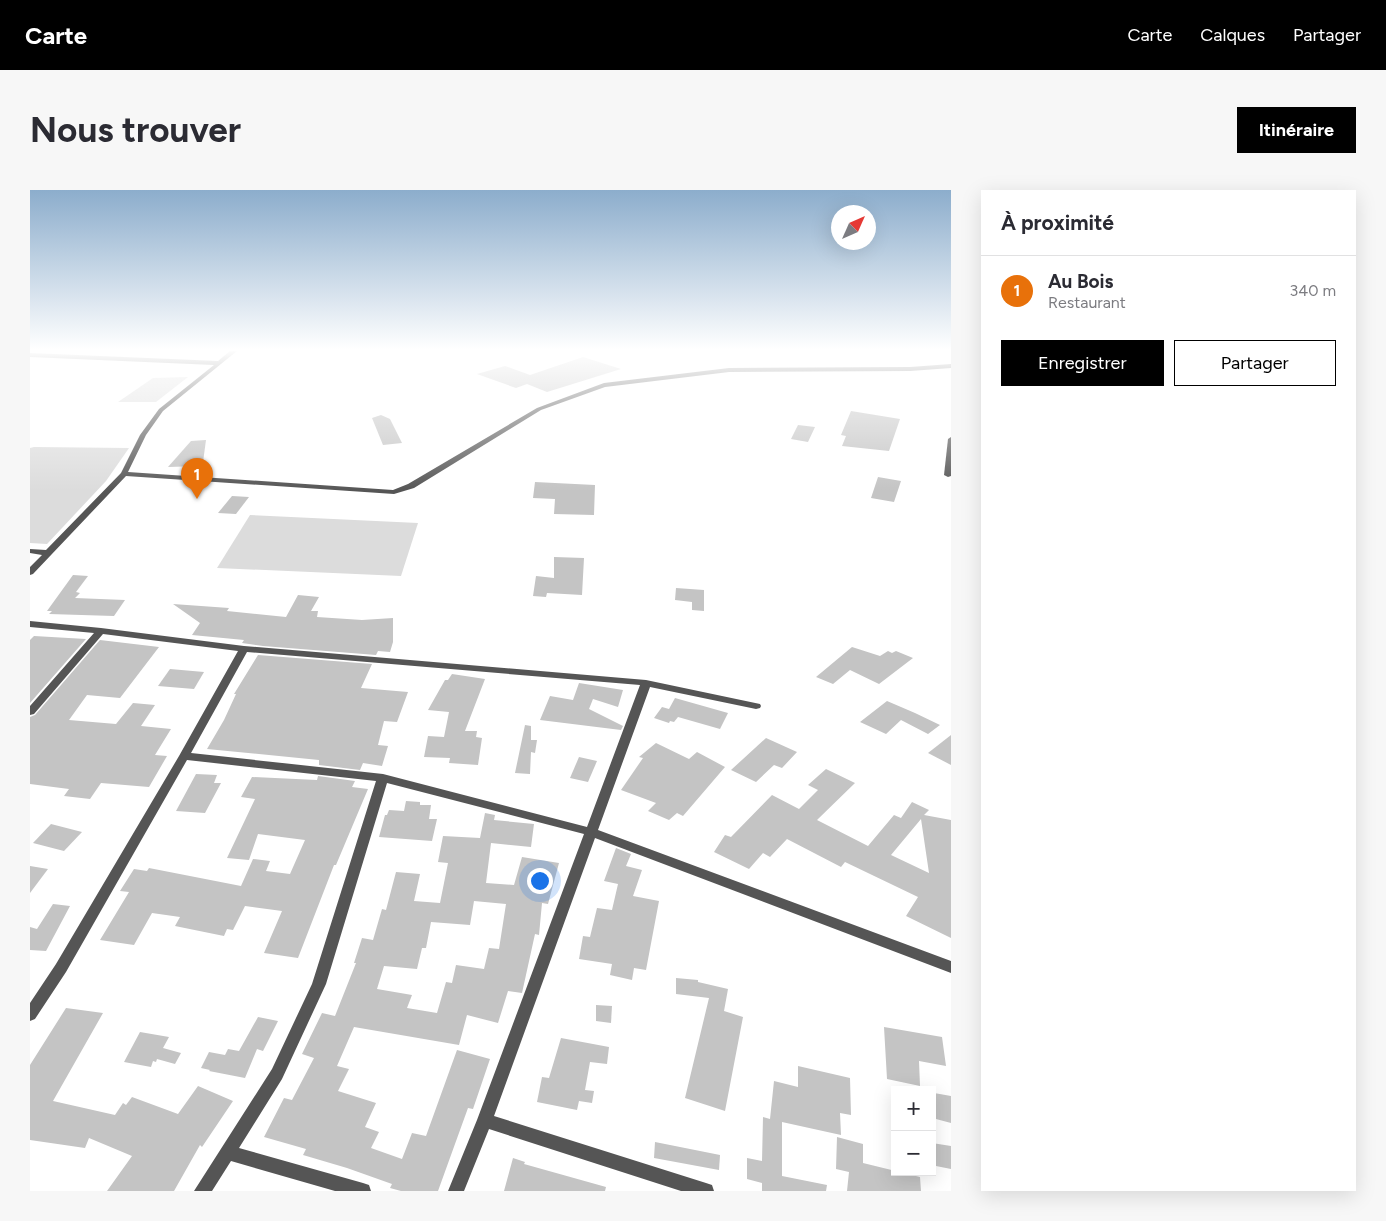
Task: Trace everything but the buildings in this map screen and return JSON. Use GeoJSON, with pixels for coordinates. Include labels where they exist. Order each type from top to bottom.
{"type":"FeatureCollection","features":[{"type":"Feature","properties":{"kind":"street"},"geometry":{"type":"LineString","coordinates":[[30,572],[124,474],[143,435],[160,410],[175,398]]}},
{"type":"Feature","properties":{"kind":"street"},"geometry":{"type":"LineString","coordinates":[[124,474],[394,492],[411,486],[539,409],[570,398]]}},
{"type":"Feature","properties":{"kind":"street"},"geometry":{"type":"LineString","coordinates":[[948,475],[951,439]]}},
{"type":"Feature","properties":{"kind":"street"},"geometry":{"type":"LineString","coordinates":[[30,551],[48,553]]}},
{"type":"Feature","properties":{"kind":"street"},"geometry":{"type":"LineString","coordinates":[[30,624],[101,630],[244,649],[646,684],[756,706]]}},
{"type":"Feature","properties":{"kind":"street"},"geometry":{"type":"LineString","coordinates":[[30,712],[101,630]]}},
{"type":"Feature","properties":{"kind":"street"},"geometry":{"type":"LineString","coordinates":[[30,1015],[61,968],[244,649]]}},
{"type":"Feature","properties":{"kind":"street"},"geometry":{"type":"LineString","coordinates":[[456,1191],[485,1120],[646,684]]}},
{"type":"Feature","properties":{"kind":"street"},"geometry":{"type":"LineString","coordinates":[[184,756],[382,778],[592,832],[951,968]]}},
{"type":"Feature","properties":{"kind":"street"},"geometry":{"type":"LineString","coordinates":[[202,1191],[276,1074],[319,984],[382,778]]}},
{"type":"Feature","properties":{"kind":"street"},"geometry":{"type":"LineString","coordinates":[[485,1120],[706,1191]]}},
{"type":"Feature","properties":{"kind":"street"},"geometry":{"type":"LineString","coordinates":[[227,1152],[363,1191]]}},
{"type":"Feature","properties":{"kind":"shaded area"},"geometry":{"type":"Polygon","coordinates":[[[124,398],[161,398],[156,402],[118,402],[124,398]]]}},
{"type":"Feature","properties":{"kind":"shaded area"},"geometry":{"type":"Polygon","coordinates":[[[30,448],[129,448],[106,481],[47,544],[30,543],[30,448]]]}},
{"type":"Feature","properties":{"kind":"shaded area"},"geometry":{"type":"Polygon","coordinates":[[[250,515],[418,523],[401,576],[217,568],[250,515]]]}},
{"type":"Feature","properties":{"kind":"place","name":"Au Bois"},"geometry":{"type":"Point","coordinates":[197,499]}}]}
